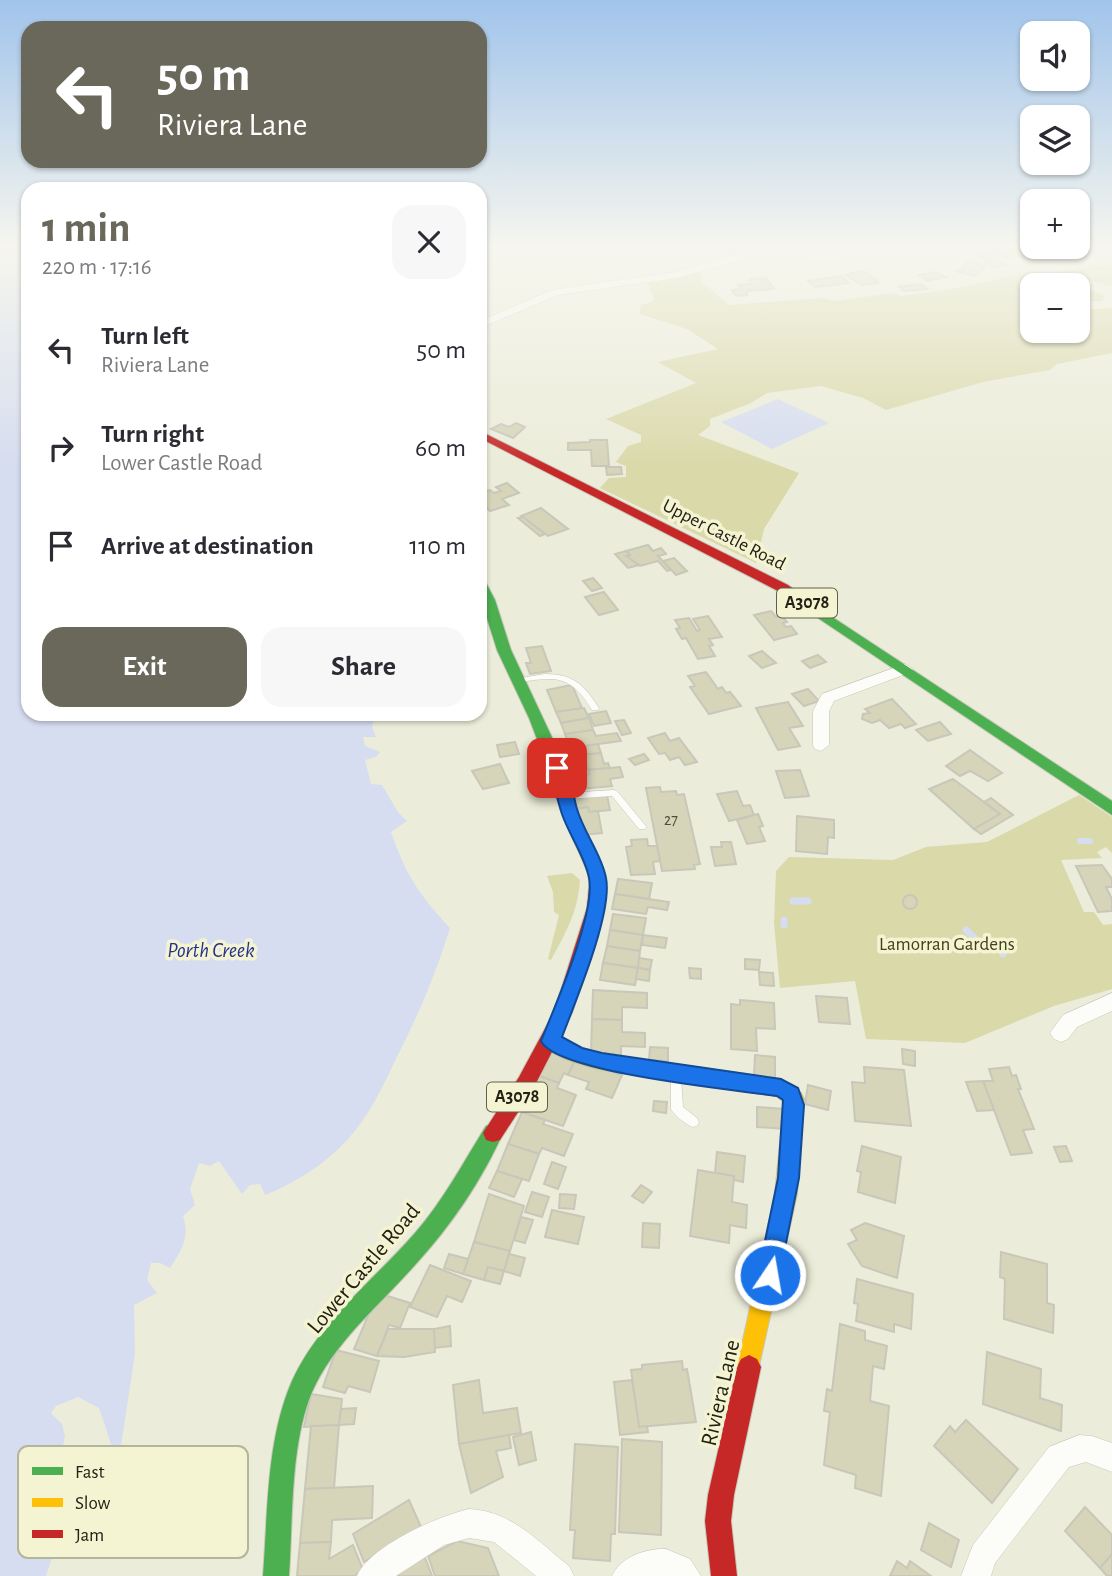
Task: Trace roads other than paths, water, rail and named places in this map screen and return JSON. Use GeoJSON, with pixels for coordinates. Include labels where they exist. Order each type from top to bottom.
{"type":"FeatureCollection","features":[{"type":"Feature","properties":{"kind":"main road","name":"Upper Castle Road"},"geometry":{"type":"LineString","coordinates":[[487,438],[783,588],[1112,809]]}},
{"type":"Feature","properties":{"kind":"main road","name":"Lower Castle Road"},"geometry":{"type":"LineString","coordinates":[[276,1576],[289,1431],[296,1401],[310,1372],[347,1322],[425,1238],[551,1041],[592,925],[598,877],[579,836],[547,739],[503,647],[487,596]]}},
{"type":"Feature","properties":{"kind":"main road","name":"Riviera Lane"},"geometry":{"type":"LineString","coordinates":[[551,1041],[586,1058],[781,1088],[791,1094],[794,1105],[786,1194],[721,1495],[719,1521],[724,1576]]}},
{"type":"Feature","properties":{"kind":"street"},"geometry":{"type":"LineString","coordinates":[[821,745],[821,711],[828,698],[905,669]]}},
{"type":"Feature","properties":{"kind":"street"},"geometry":{"type":"LineString","coordinates":[[1061,1033],[1070,1021],[1112,1002]]}},
{"type":"Feature","properties":{"kind":"street"},"geometry":{"type":"LineString","coordinates":[[976,1576],[983,1555],[1059,1457],[1068,1450],[1081,1447],[1096,1450],[1112,1458]]}},
{"type":"Feature","properties":{"kind":"street"},"geometry":{"type":"LineString","coordinates":[[372,1576],[411,1548],[470,1522],[501,1530],[559,1576]]}},
{"type":"Feature","properties":{"kind":"street"},"geometry":{"type":"LineString","coordinates":[[627,1576],[650,1564],[663,1563],[675,1565],[686,1576]]}},
{"type":"Feature","properties":{"kind":"lane"},"geometry":{"type":"LineString","coordinates":[[519,680],[548,675],[568,680],[582,687],[595,708]]}},
{"type":"Feature","properties":{"kind":"lane"},"geometry":{"type":"LineString","coordinates":[[565,796],[614,793],[642,827]]}},
{"type":"Feature","properties":{"kind":"lane"},"geometry":{"type":"LineString","coordinates":[[676,1073],[674,1086],[677,1109],[694,1122]]}},
{"type":"Feature","properties":{"kind":"water","name":"Porth Creek"},"geometry":{"type":"Polygon","coordinates":[[[0,321],[21,321],[21,721],[373,721],[372,727],[376,737],[363,737],[365,746],[380,752],[376,757],[365,760],[371,784],[382,785],[398,812],[407,821],[391,832],[397,848],[414,884],[450,928],[426,996],[375,1101],[356,1130],[330,1157],[288,1185],[265,1195],[260,1184],[250,1185],[242,1194],[219,1161],[210,1166],[199,1163],[190,1189],[195,1205],[183,1216],[186,1230],[181,1249],[170,1268],[160,1263],[151,1263],[147,1280],[157,1293],[134,1305],[135,1354],[121,1446],[112,1446],[99,1408],[78,1397],[56,1406],[51,1413],[62,1424],[65,1436],[63,1446],[18,1446],[18,1558],[52,1558],[46,1576],[0,1576],[0,321]]]}},
{"type":"Feature","properties":{"kind":"water"},"geometry":{"type":"Polygon","coordinates":[[[778,399],[829,423],[772,449],[721,422],[778,399]]]}},
{"type":"Feature","properties":{"kind":"waterway"},"geometry":{"type":"LineString","coordinates":[[1080,841],[1090,841]]}},
{"type":"Feature","properties":{"kind":"waterway"},"geometry":{"type":"LineString","coordinates":[[793,901],[808,901]]}},
{"type":"Feature","properties":{"kind":"waterway"},"geometry":{"type":"LineString","coordinates":[[784,920],[784,925]]}},
{"type":"Feature","properties":{"kind":"waterway"},"geometry":{"type":"LineString","coordinates":[[966,930],[978,941],[1003,949],[1003,954]]}},
{"type":"Feature","properties":{"kind":"park label","name":"Lamorran Gardens"},"geometry":{"type":"Point","coordinates":[947,944]}}]}
